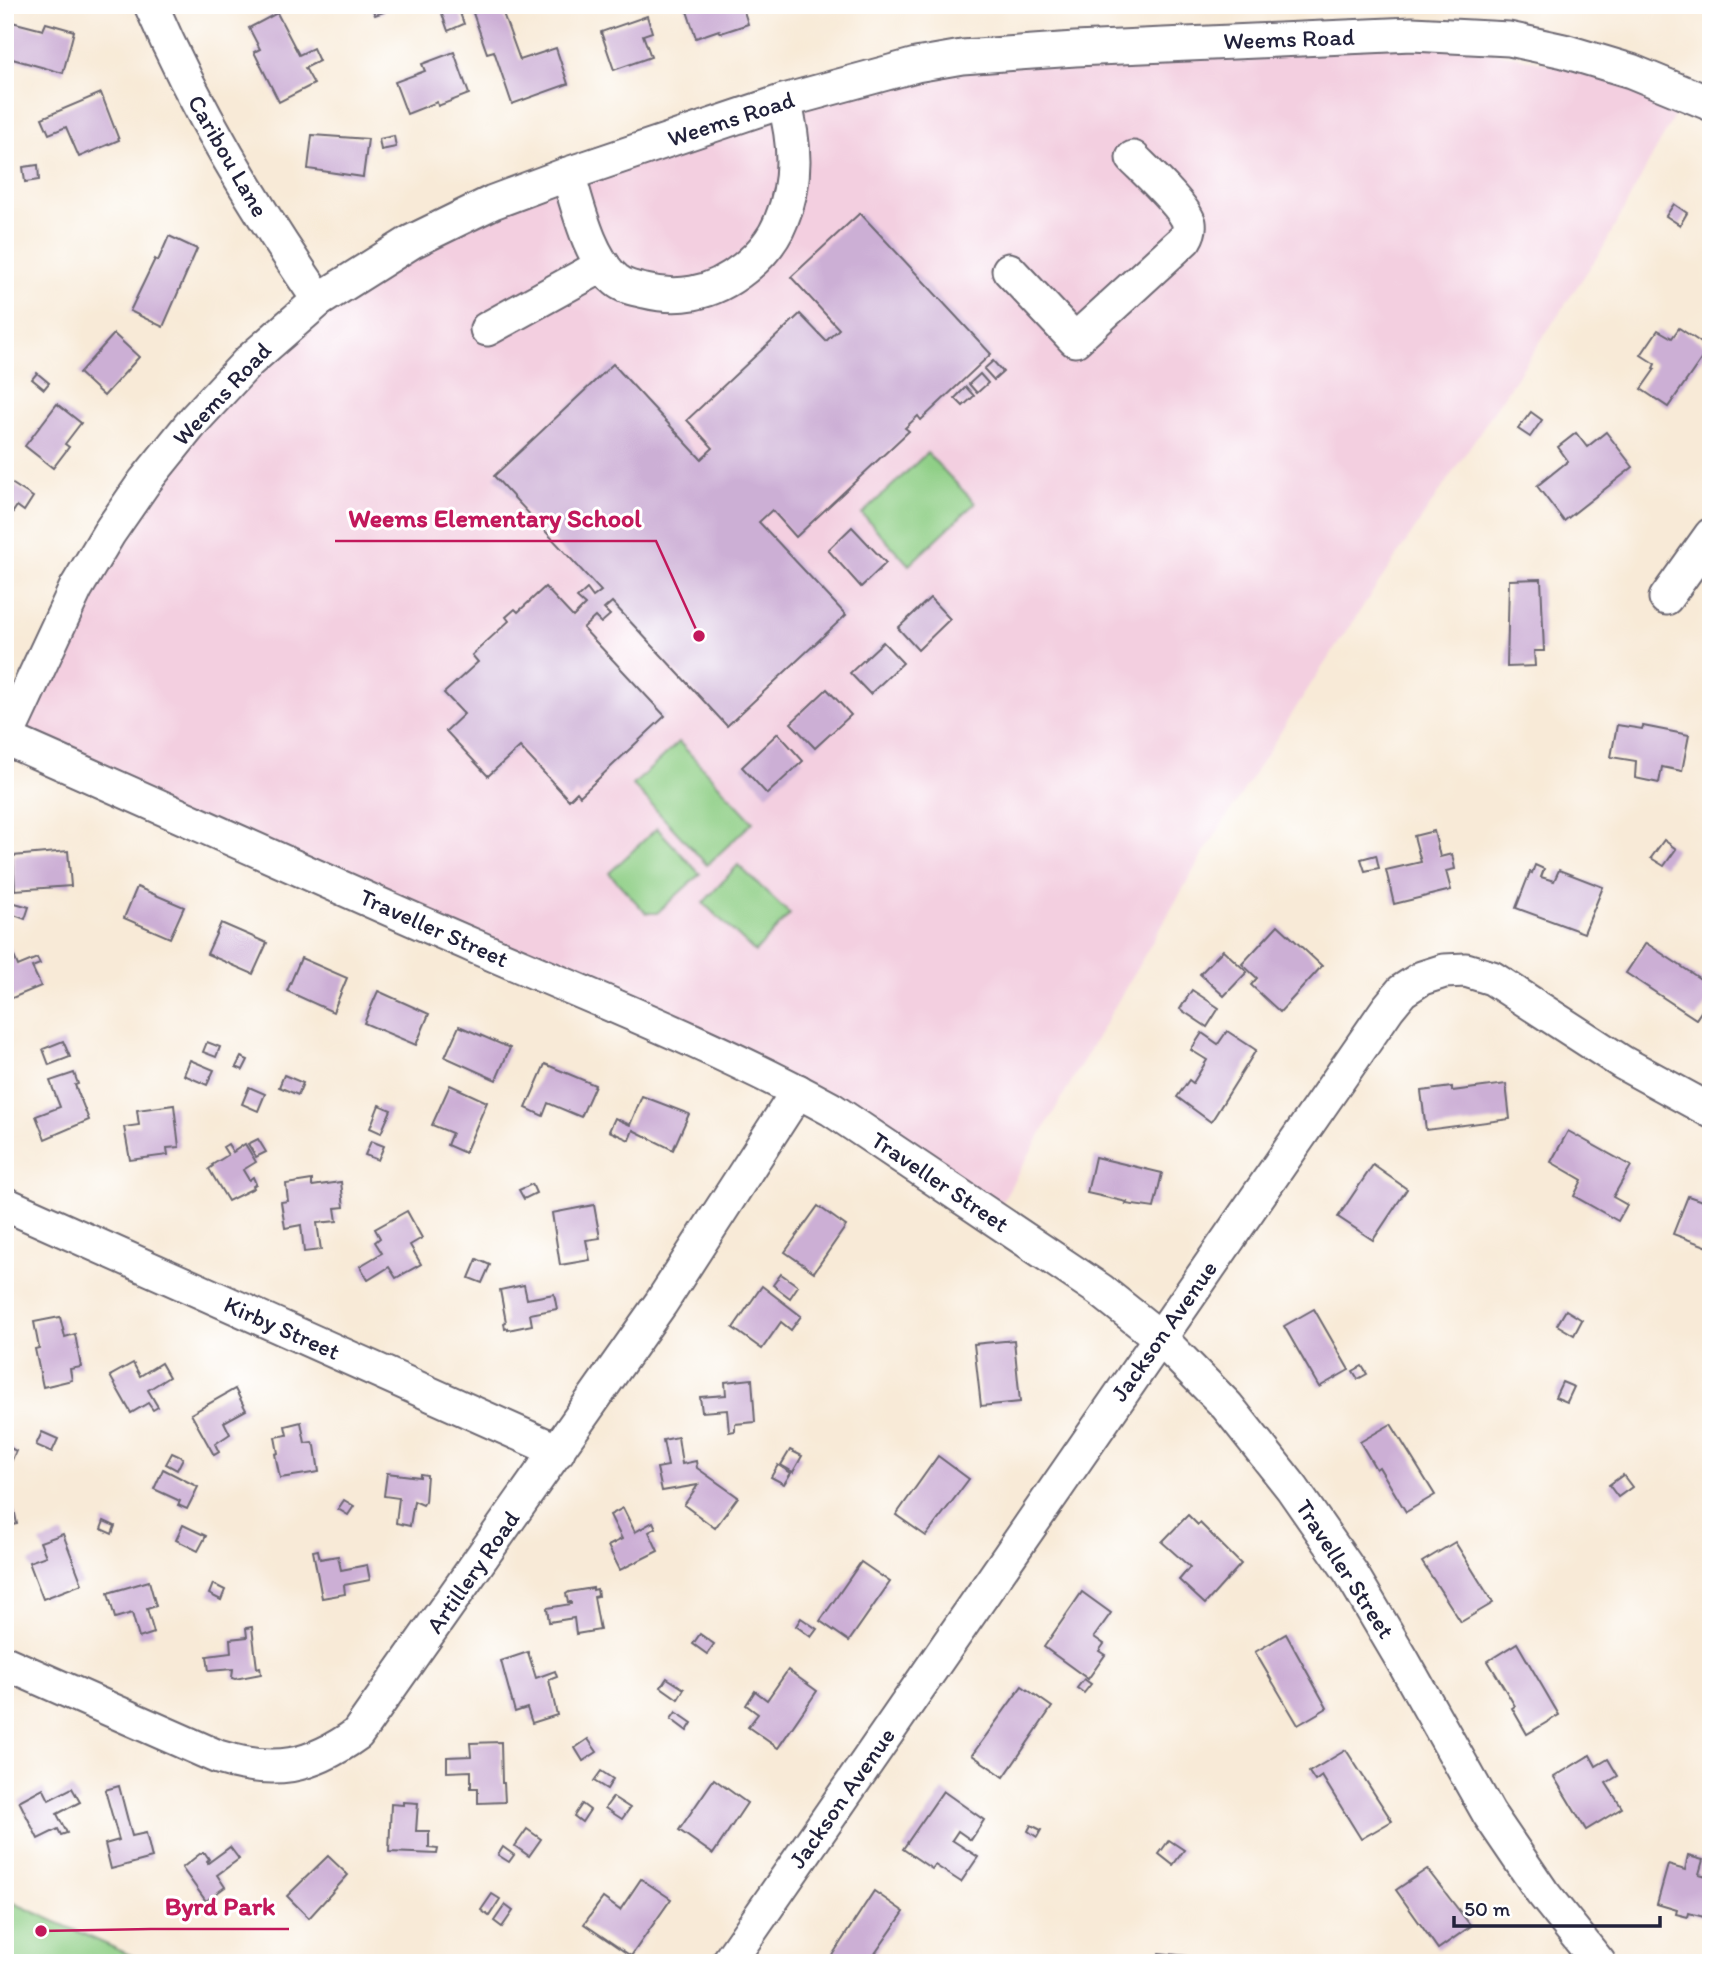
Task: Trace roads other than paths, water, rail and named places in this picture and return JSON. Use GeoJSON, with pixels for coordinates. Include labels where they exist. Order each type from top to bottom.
{"type":"FeatureCollection","features":[{"type":"Feature","properties":{"kind":"street","name":"Caribou Lane"},"geometry":{"type":"LineString","coordinates":[[151,5],[185,80],[221,149],[264,220],[318,300]]}},
{"type":"Feature","properties":{"kind":"street","name":"Weems Road"},"geometry":{"type":"LineString","coordinates":[[6,739],[76,588],[109,533],[145,481],[195,419],[249,361],[318,300],[411,242],[493,202],[568,174],[784,101],[916,65],[962,57],[1139,45],[1412,34],[1509,39],[1564,51],[1631,71],[1711,104]]}},
{"type":"Feature","properties":{"kind":"street"},"geometry":{"type":"LineString","coordinates":[[568,174],[586,233],[603,265],[615,280],[631,288],[677,295],[695,293],[716,285],[758,256],[780,224],[789,199],[794,156],[793,134],[784,101]]}},
{"type":"Feature","properties":{"kind":"street"},"geometry":{"type":"LineString","coordinates":[[1009,270],[1075,340],[1189,233],[1189,224],[1183,211],[1133,158]]}},
{"type":"Feature","properties":{"kind":"street"},"geometry":{"type":"LineString","coordinates":[[487,329],[603,265]]}},
{"type":"Feature","properties":{"kind":"street"},"geometry":{"type":"LineString","coordinates":[[1666,598],[1711,536]]}},
{"type":"Feature","properties":{"kind":"street","name":"Traveller Street"},"geometry":{"type":"LineString","coordinates":[[6,739],[727,1056],[798,1091],[831,1109],[1100,1290],[1159,1337],[1227,1406],[1292,1488],[1350,1573],[1404,1661],[1489,1814],[1542,1892],[1599,1963]]}},
{"type":"Feature","properties":{"kind":"street","name":"Jackson Avenue"},"geometry":{"type":"LineString","coordinates":[[728,1963],[1159,1337],[1402,991],[1422,978],[1444,971],[1466,971],[1492,978],[1623,1063],[1711,1111]]}},
{"type":"Feature","properties":{"kind":"street","name":"Artillery Road"},"geometry":{"type":"LineString","coordinates":[[5,1664],[218,1757],[256,1766],[276,1768],[305,1763],[333,1751],[357,1734],[661,1303],[798,1091]]}},
{"type":"Feature","properties":{"kind":"street","name":"Kirby Street"},"geometry":{"type":"LineString","coordinates":[[5,1204],[558,1451]]}},
{"type":"Feature","properties":{"kind":"place","name":"Weems Elementary School"},"geometry":{"type":"Point","coordinates":[699,636]}},
{"type":"Feature","properties":{"kind":"place","name":"Byrd Park"},"geometry":{"type":"Point","coordinates":[41,1931]}}]}
